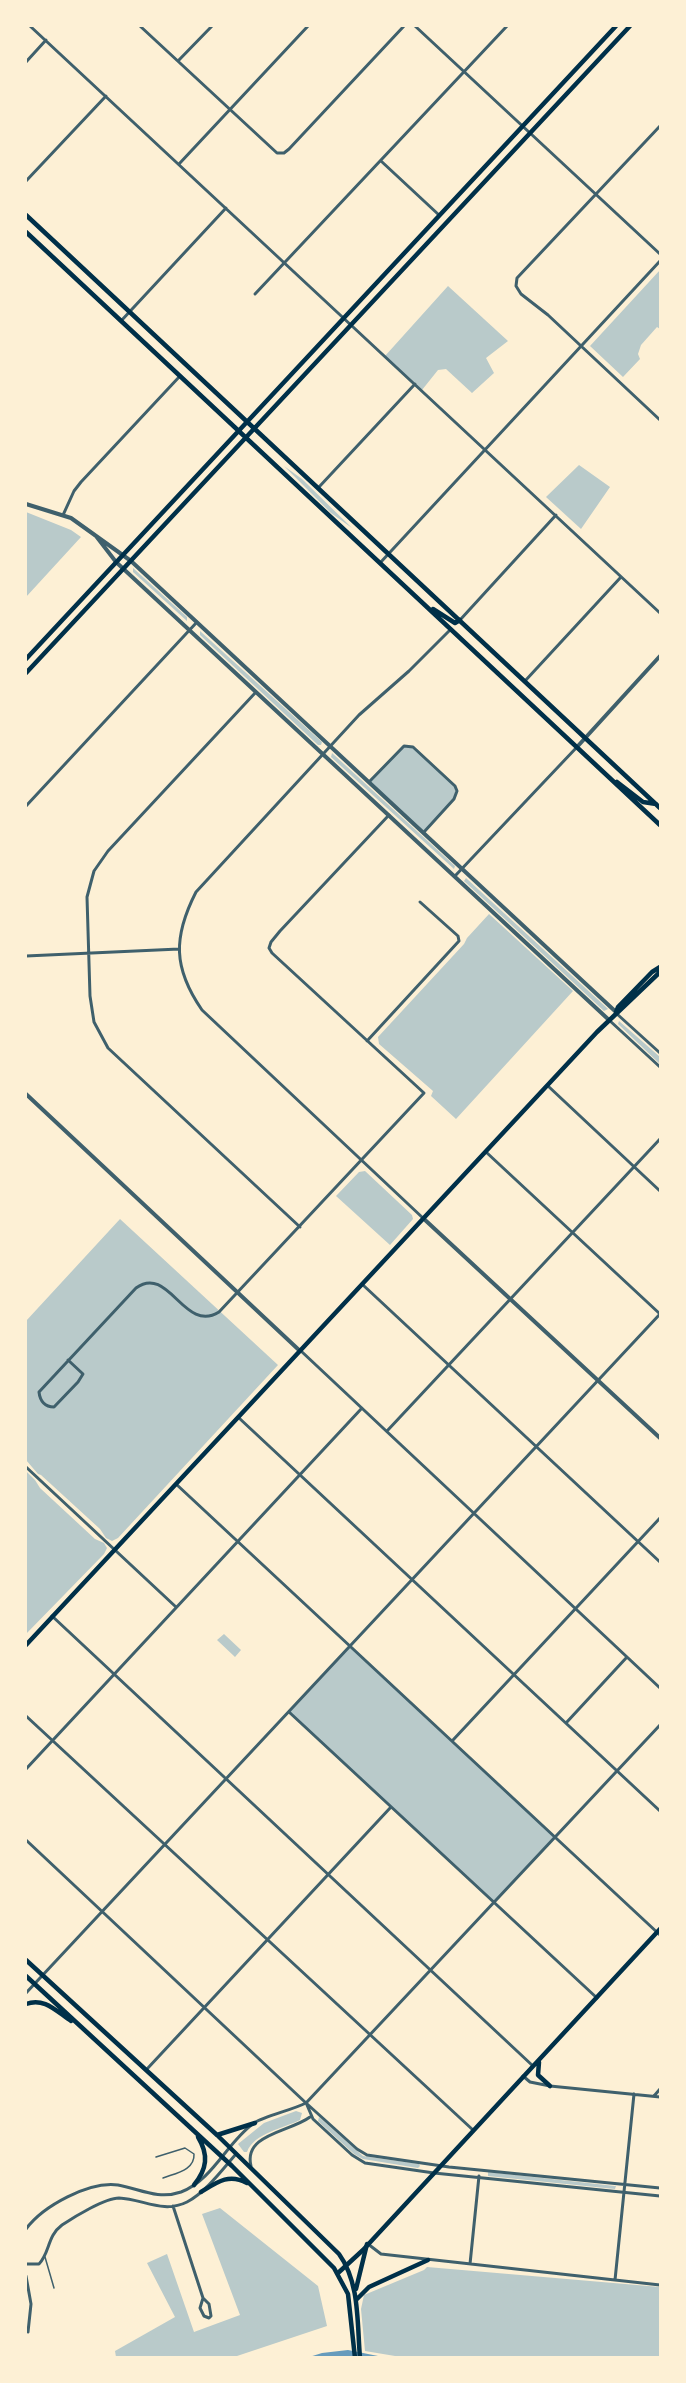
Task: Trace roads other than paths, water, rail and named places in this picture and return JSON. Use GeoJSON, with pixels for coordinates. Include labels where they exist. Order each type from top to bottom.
{"type":"FeatureCollection","features":[{"type":"Feature","properties":{"kind":"main road"},"geometry":{"type":"LineString","coordinates":[[26,659],[616,26]]}},
{"type":"Feature","properties":{"kind":"main road"},"geometry":{"type":"LineString","coordinates":[[26,674],[630,26]]}},
{"type":"Feature","properties":{"kind":"main road"},"geometry":{"type":"LineString","coordinates":[[26,215],[659,806]]}},
{"type":"Feature","properties":{"kind":"main road"},"geometry":{"type":"LineString","coordinates":[[26,232],[660,825]]}},
{"type":"Feature","properties":{"kind":"main road"},"geometry":{"type":"LineString","coordinates":[[421,601],[450,622],[455,623],[460,620]]}},
{"type":"Feature","properties":{"kind":"main road"},"geometry":{"type":"LineString","coordinates":[[612,780],[643,801],[659,806]]}},
{"type":"Feature","properties":{"kind":"main road"},"geometry":{"type":"LineString","coordinates":[[616,1012],[644,979],[660,967]]}},
{"type":"Feature","properties":{"kind":"main road"},"geometry":{"type":"LineString","coordinates":[[26,1645],[616,1012],[660,972]]}},
{"type":"Feature","properties":{"kind":"main road"},"geometry":{"type":"LineString","coordinates":[[338,2273],[368,2244],[660,1932]]}},
{"type":"Feature","properties":{"kind":"main road"},"geometry":{"type":"LineString","coordinates":[[26,1960],[231,2148],[339,2254],[347,2265],[355,2295]]}},
{"type":"Feature","properties":{"kind":"main road"},"geometry":{"type":"LineString","coordinates":[[26,1976],[257,2189],[338,2273],[352,2304],[360,2358]]}},
{"type":"Feature","properties":{"kind":"main road"},"geometry":{"type":"LineString","coordinates":[[26,2004],[31,2002],[50,2005],[77,2023]]}},
{"type":"Feature","properties":{"kind":"main road"},"geometry":{"type":"LineString","coordinates":[[539,2060],[538,2075],[550,2086]]}},
{"type":"Feature","properties":{"kind":"main road"},"geometry":{"type":"LineString","coordinates":[[217,2135],[255,2123]]}},
{"type":"Feature","properties":{"kind":"main road"},"geometry":{"type":"LineString","coordinates":[[193,2129],[202,2144],[206,2158],[202,2174],[194,2185]]}},
{"type":"Feature","properties":{"kind":"main road"},"geometry":{"type":"LineString","coordinates":[[201,2192],[229,2177],[237,2178],[257,2189]]}},
{"type":"Feature","properties":{"kind":"main road"},"geometry":{"type":"LineString","coordinates":[[355,2358],[352,2304],[368,2244]]}},
{"type":"Feature","properties":{"kind":"main road"},"geometry":{"type":"LineString","coordinates":[[352,2304],[369,2287],[428,2260]]}},
{"type":"Feature","properties":{"kind":"street"},"geometry":{"type":"LineString","coordinates":[[30,26],[660,613]]}},
{"type":"Feature","properties":{"kind":"street"},"geometry":{"type":"LineString","coordinates":[[140,26],[277,153],[284,153],[404,26]]}},
{"type":"Feature","properties":{"kind":"street"},"geometry":{"type":"LineString","coordinates":[[178,61],[212,26]]}},
{"type":"Feature","properties":{"kind":"street"},"geometry":{"type":"LineString","coordinates":[[179,164],[308,26]]}},
{"type":"Feature","properties":{"kind":"street"},"geometry":{"type":"LineString","coordinates":[[415,26],[660,254]]}},
{"type":"Feature","properties":{"kind":"street"},"geometry":{"type":"LineString","coordinates":[[255,294],[507,26]]}},
{"type":"Feature","properties":{"kind":"street"},"geometry":{"type":"LineString","coordinates":[[26,62],[46,40]]}},
{"type":"Feature","properties":{"kind":"street"},"geometry":{"type":"LineString","coordinates":[[26,181],[106,96]]}},
{"type":"Feature","properties":{"kind":"street"},"geometry":{"type":"LineString","coordinates":[[660,126],[517,278],[516,286],[521,294],[660,420]]}},
{"type":"Feature","properties":{"kind":"street"},"geometry":{"type":"LineString","coordinates":[[381,160],[439,215]]}},
{"type":"Feature","properties":{"kind":"street"},"geometry":{"type":"LineString","coordinates":[[121,321],[226,208]]}},
{"type":"Feature","properties":{"kind":"street"},"geometry":{"type":"LineString","coordinates":[[380,563],[660,261]]}},
{"type":"Feature","properties":{"kind":"street"},"geometry":{"type":"LineString","coordinates":[[63,515],[74,491],[81,482],[180,376]]}},
{"type":"Feature","properties":{"kind":"street"},"geometry":{"type":"LineString","coordinates":[[319,488],[415,384]]}},
{"type":"Feature","properties":{"kind":"street"},"geometry":{"type":"LineString","coordinates":[[26,504],[63,515],[92,531],[123,554],[660,1053]]}},
{"type":"Feature","properties":{"kind":"street"},"geometry":{"type":"LineString","coordinates":[[460,620],[556,515]]}},
{"type":"Feature","properties":{"kind":"street"},"geometry":{"type":"LineString","coordinates":[[92,531],[116,562],[660,1067]]}},
{"type":"Feature","properties":{"kind":"street"},"geometry":{"type":"LineString","coordinates":[[525,681],[621,577]]}},
{"type":"Feature","properties":{"kind":"street"},"geometry":{"type":"LineString","coordinates":[[26,806],[196,622]]}},
{"type":"Feature","properties":{"kind":"street"},"geometry":{"type":"LineString","coordinates":[[451,629],[409,671],[359,715],[196,891],[183,916],[179,949],[184,978],[202,1010],[660,1438]]}},
{"type":"Feature","properties":{"kind":"street"},"geometry":{"type":"LineString","coordinates":[[455,876],[660,656]]}},
{"type":"Feature","properties":{"kind":"street"},"geometry":{"type":"LineString","coordinates":[[257,692],[100,861],[90,882],[87,897],[88,953],[94,1022],[108,1048],[300,1227]]}},
{"type":"Feature","properties":{"kind":"street"},"geometry":{"type":"LineString","coordinates":[[369,782],[404,746],[413,747],[455,786],[457,791],[454,799],[424,832]]}},
{"type":"Feature","properties":{"kind":"street"},"geometry":{"type":"LineString","coordinates":[[68,1360],[83,1374],[54,1407],[48,1407],[40,1400],[39,1392],[68,1360],[142,1284],[149,1282],[160,1285],[190,1312],[201,1317],[212,1316],[219,1312],[424,1093],[272,953],[270,945],[389,815]]}},
{"type":"Feature","properties":{"kind":"street"},"geometry":{"type":"LineString","coordinates":[[368,1041],[459,941],[458,936],[420,902]]}},
{"type":"Feature","properties":{"kind":"street"},"geometry":{"type":"LineString","coordinates":[[26,956],[179,949]]}},
{"type":"Feature","properties":{"kind":"street"},"geometry":{"type":"LineString","coordinates":[[548,1086],[660,1191]]}},
{"type":"Feature","properties":{"kind":"street"},"geometry":{"type":"LineString","coordinates":[[26,1094],[660,1688]]}},
{"type":"Feature","properties":{"kind":"street"},"geometry":{"type":"LineString","coordinates":[[387,1431],[660,1139]]}},
{"type":"Feature","properties":{"kind":"street"},"geometry":{"type":"LineString","coordinates":[[26,1993],[660,1314],[486,1152]]}},
{"type":"Feature","properties":{"kind":"street"},"geometry":{"type":"LineString","coordinates":[[363,1285],[660,1562]]}},
{"type":"Feature","properties":{"kind":"street"},"geometry":{"type":"LineString","coordinates":[[26,1769],[362,1408]]}},
{"type":"Feature","properties":{"kind":"street"},"geometry":{"type":"LineString","coordinates":[[239,1418],[660,1811]]}},
{"type":"Feature","properties":{"kind":"street"},"geometry":{"type":"LineString","coordinates":[[26,1467],[176,1608]]}},
{"type":"Feature","properties":{"kind":"street"},"geometry":{"type":"LineString","coordinates":[[177,1484],[660,1932]]}},
{"type":"Feature","properties":{"kind":"street"},"geometry":{"type":"LineString","coordinates":[[453,1740],[660,1518]]}},
{"type":"Feature","properties":{"kind":"street"},"geometry":{"type":"LineString","coordinates":[[52,1616],[533,2066]]}},
{"type":"Feature","properties":{"kind":"street"},"geometry":{"type":"LineString","coordinates":[[566,1723],[627,1657]]}},
{"type":"Feature","properties":{"kind":"street"},"geometry":{"type":"LineString","coordinates":[[289,1712],[597,1998]]}},
{"type":"Feature","properties":{"kind":"street"},"geometry":{"type":"LineString","coordinates":[[26,1716],[473,2130]]}},
{"type":"Feature","properties":{"kind":"street"},"geometry":{"type":"LineString","coordinates":[[26,2229],[34,2220],[63,2200],[89,2187],[116,2185],[164,2196],[183,2192],[194,2185],[255,2123],[306,2103],[660,1725]]}},
{"type":"Feature","properties":{"kind":"street"},"geometry":{"type":"LineString","coordinates":[[146,2070],[391,1807]]}},
{"type":"Feature","properties":{"kind":"street"},"geometry":{"type":"LineString","coordinates":[[26,1840],[357,2149],[367,2154],[441,2165],[660,2188]]}},
{"type":"Feature","properties":{"kind":"street"},"geometry":{"type":"LineString","coordinates":[[523,2076],[530,2082],[550,2086],[660,2097]]}},
{"type":"Feature","properties":{"kind":"street"},"geometry":{"type":"LineString","coordinates":[[654,2096],[660,2089]]}},
{"type":"Feature","properties":{"kind":"street"},"geometry":{"type":"LineString","coordinates":[[615,2280],[634,2094]]}},
{"type":"Feature","properties":{"kind":"street"},"geometry":{"type":"LineString","coordinates":[[306,2103],[311,2116],[357,2160],[434,2173],[660,2196]]}},
{"type":"Feature","properties":{"kind":"street"},"geometry":{"type":"LineString","coordinates":[[252,2168],[249,2157],[254,2145],[311,2116]]}},
{"type":"Feature","properties":{"kind":"street"},"geometry":{"type":"LineString","coordinates":[[26,2264],[39,2264],[45,2256],[50,2240],[61,2226],[107,2201],[119,2198],[152,2206],[173,2206],[186,2202],[201,2192],[237,2154]]}},
{"type":"Feature","properties":{"kind":"street"},"geometry":{"type":"LineString","coordinates":[[470,2264],[480,2170]]}},
{"type":"Feature","properties":{"kind":"street"},"geometry":{"type":"LineString","coordinates":[[173,2206],[204,2298],[210,2309],[209,2318],[204,2316],[200,2308],[204,2298]]}},
{"type":"Feature","properties":{"kind":"street"},"geometry":{"type":"LineString","coordinates":[[368,2244],[381,2254],[660,2285]]}},
{"type":"Feature","properties":{"kind":"street"},"geometry":{"type":"LineString","coordinates":[[26,2276],[32,2304],[27,2332]]}},
{"type":"Feature","properties":{"kind":"lane"},"geometry":{"type":"LineString","coordinates":[[156,2157],[185,2148],[194,2154],[194,2161],[189,2167],[163,2178]]}},
{"type":"Feature","properties":{"kind":"lane"},"geometry":{"type":"LineString","coordinates":[[45,2256],[54,2288]]}},
{"type":"Feature","properties":{"kind":"water"},"geometry":{"type":"Polygon","coordinates":[[[348,2350],[383,2357],[306,2358],[322,2353],[348,2350]]]}}]}
